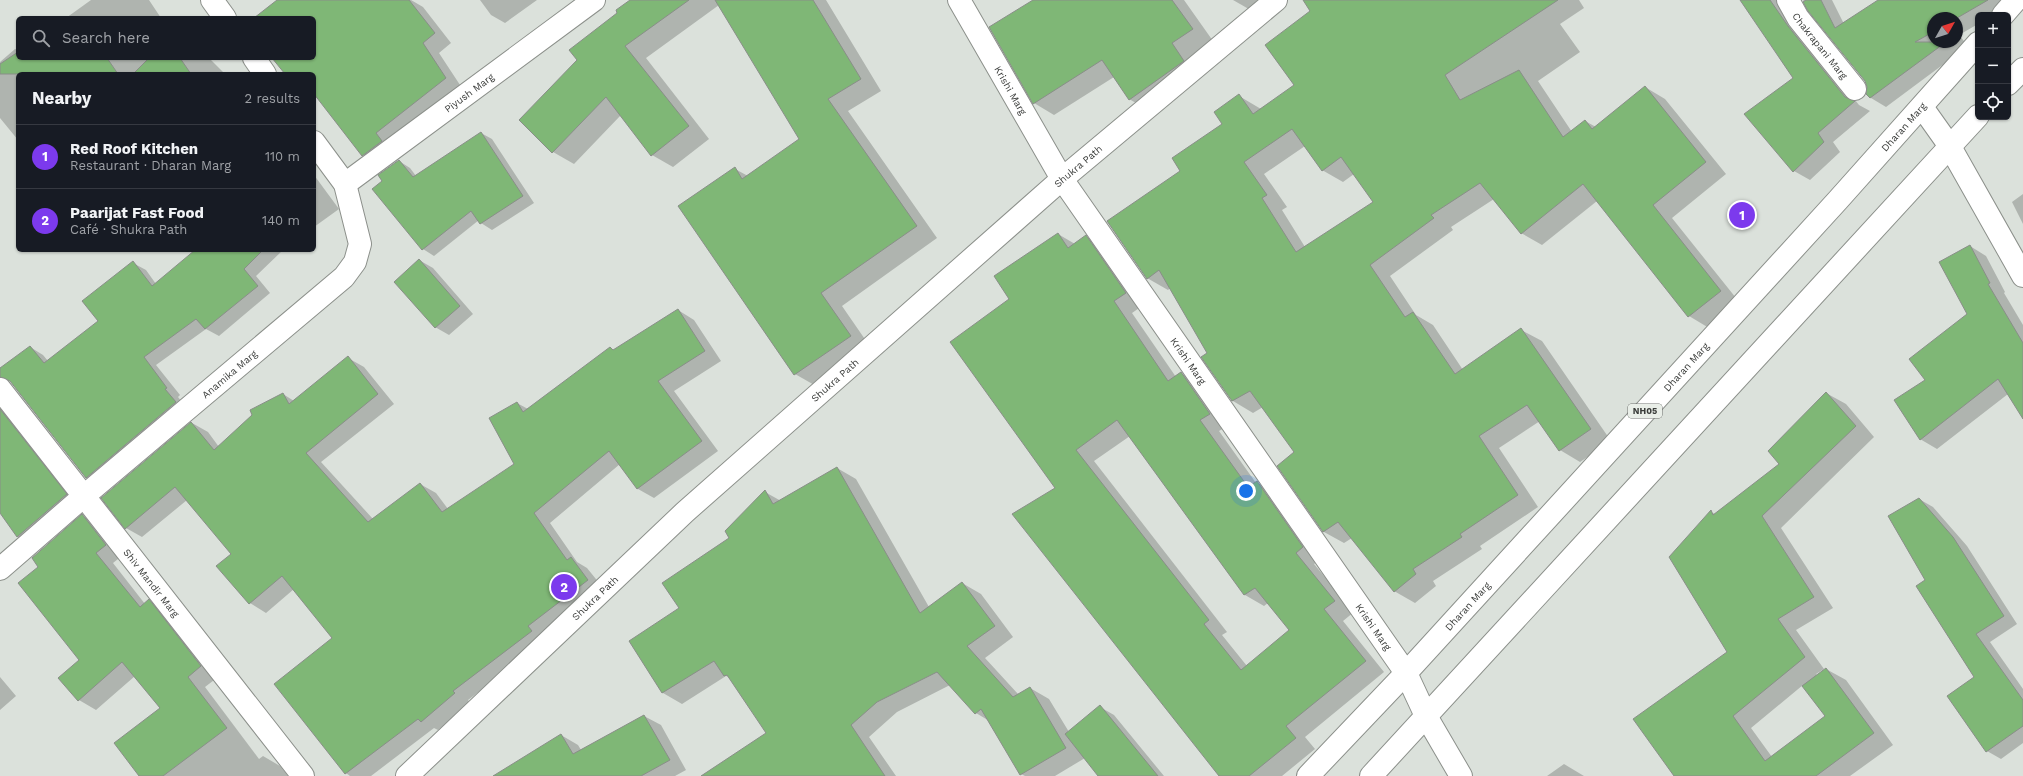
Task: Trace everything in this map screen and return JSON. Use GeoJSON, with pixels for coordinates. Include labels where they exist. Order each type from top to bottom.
{"type":"FeatureCollection","features":[{"type":"Feature","properties":{"kind":"street"},"geometry":{"type":"LineString","coordinates":[[212,0],[224,16]]}},
{"type":"Feature","properties":{"kind":"street","name":"Piyush Marg"},"geometry":{"type":"LineString","coordinates":[[344,184],[594,0]]}},
{"type":"Feature","properties":{"kind":"street","name":"Krishi Marg"},"geometry":{"type":"LineString","coordinates":[[959,0],[1062,179],[1406,673],[1426,716],[1461,776]]}},
{"type":"Feature","properties":{"kind":"street","name":"Shukra Path"},"geometry":{"type":"LineString","coordinates":[[407,776],[685,512],[1062,179],[1276,0]]}},
{"type":"Feature","properties":{"kind":"street","name":"Chakrapani Marg"},"geometry":{"type":"LineString","coordinates":[[1788,0],[1798,18],[1855,89]]}},
{"type":"Feature","properties":{"kind":"street"},"geometry":{"type":"LineString","coordinates":[[2006,12],[2016,0]]}},
{"type":"Feature","properties":{"kind":"street","name":"Dharan Marg"},"geometry":{"type":"LineString","coordinates":[[1308,776],[1406,673],[1922,107],[1975,46]]}},
{"type":"Feature","properties":{"kind":"street"},"geometry":{"type":"LineString","coordinates":[[255,60],[264,72]]}},
{"type":"Feature","properties":{"kind":"street"},"geometry":{"type":"LineString","coordinates":[[2011,81],[2023,69]]}},
{"type":"Feature","properties":{"kind":"street"},"geometry":{"type":"LineString","coordinates":[[1922,107],[1949,145],[2023,276]]}},
{"type":"Feature","properties":{"kind":"street"},"geometry":{"type":"LineString","coordinates":[[1371,776],[1949,145],[1975,119]]}},
{"type":"Feature","properties":{"kind":"street","name":"Anamika Marg"},"geometry":{"type":"LineString","coordinates":[[0,569],[84,496],[344,277],[355,262],[360,244],[344,184],[316,145]]}},
{"type":"Feature","properties":{"kind":"street","name":"Shiv Mandir Marg"},"geometry":{"type":"LineString","coordinates":[[0,389],[303,776]]}},
{"type":"Feature","properties":{"kind":"building"},"geometry":{"type":"Polygon","coordinates":[[[277,0],[409,0],[435,33],[423,43],[446,78],[376,133],[382,141],[362,156],[316,97],[316,72],[283,72],[274,60],[316,60],[316,16],[257,16],[277,0]]]}},
{"type":"Feature","properties":{"kind":"building"},"geometry":{"type":"Polygon","coordinates":[[[630,0],[689,0],[625,46],[689,126],[651,156],[606,97],[552,153],[519,120],[577,60],[569,50],[617,13],[616,10],[630,0]]]}},
{"type":"Feature","properties":{"kind":"building"},"geometry":{"type":"Polygon","coordinates":[[[715,0],[813,0],[861,79],[828,99],[917,226],[821,293],[851,336],[794,375],[678,206],[735,167],[742,179],[799,139],[715,0]]]}},
{"type":"Feature","properties":{"kind":"building"},"geometry":{"type":"Polygon","coordinates":[[[1033,0],[1172,0],[1193,29],[1172,43],[1184,61],[1129,100],[1102,60],[1033,104],[989,27],[1033,0]]]}},
{"type":"Feature","properties":{"kind":"building"},"geometry":{"type":"Polygon","coordinates":[[[1303,0],[1558,0],[1445,75],[1460,100],[1519,70],[1563,137],[1585,120],[1592,129],[1645,86],[1706,162],[1653,205],[1721,291],[1688,317],[1583,184],[1521,234],[1480,183],[1431,215],[1434,218],[1370,265],[1405,317],[1413,312],[1455,374],[1521,328],[1591,429],[1559,451],[1527,405],[1479,436],[1518,495],[1460,534],[1462,537],[1413,569],[1416,574],[1394,592],[1338,522],[1323,532],[1277,466],[1294,452],[1250,391],[1232,401],[1201,357],[1207,353],[1159,270],[1147,279],[1107,221],[1180,171],[1172,158],[1222,124],[1214,112],[1239,94],[1253,114],[1294,85],[1265,45],[1310,11],[1303,0]],[[1292,129],[1244,162],[1267,195],[1262,198],[1296,252],[1373,202],[1341,157],[1322,171],[1292,129]]]}},
{"type":"Feature","properties":{"kind":"building"},"geometry":{"type":"Polygon","coordinates":[[[1740,0],[1770,0],[1788,26],[1845,97],[1855,101],[1818,133],[1824,142],[1793,172],[1744,114],[1793,78],[1740,0]]]}},
{"type":"Feature","properties":{"kind":"building"},"geometry":{"type":"Polygon","coordinates":[[[1806,0],[1821,0],[1835,28],[1878,0],[1988,0],[1963,15],[1963,12],[1927,12],[1927,35],[1915,42],[1927,42],[1927,48],[1938,48],[1870,98],[1866,94],[1867,87],[1865,81],[1808,11],[1803,2],[1806,0]]]}},
{"type":"Feature","properties":{"kind":"building"},"geometry":{"type":"Polygon","coordinates":[[[16,53],[16,60],[108,60],[117,72],[16,72],[16,74],[0,74],[0,64],[16,53]]]}},
{"type":"Feature","properties":{"kind":"building"},"geometry":{"type":"Polygon","coordinates":[[[147,60],[181,60],[190,72],[135,72],[147,60]]]}},
{"type":"Feature","properties":{"kind":"building"},"geometry":{"type":"Polygon","coordinates":[[[481,132],[523,196],[480,224],[471,211],[422,250],[372,189],[382,181],[378,175],[399,160],[413,177],[481,132]]]}},
{"type":"Feature","properties":{"kind":"building"},"geometry":{"type":"Polygon","coordinates":[[[1058,233],[1068,248],[1086,235],[1126,293],[1114,301],[1168,381],[1181,372],[1210,414],[1200,420],[1248,487],[1257,481],[1303,547],[1296,553],[1335,601],[1324,609],[1366,661],[1286,726],[1296,738],[1249,776],[1219,776],[1012,514],[1055,488],[950,342],[1009,299],[994,276],[1058,233]],[[1117,420],[1076,450],[1209,620],[1204,624],[1241,670],[1289,630],[1255,588],[1244,595],[1117,420]]]}},
{"type":"Feature","properties":{"kind":"building"},"geometry":{"type":"Polygon","coordinates":[[[1970,245],[1990,283],[1988,284],[2023,343],[2023,419],[1998,379],[1920,440],[1894,400],[1925,380],[1909,359],[1967,314],[1939,262],[1970,245]]]}},
{"type":"Feature","properties":{"kind":"building"},"geometry":{"type":"Polygon","coordinates":[[[193,252],[261,252],[244,269],[258,286],[205,329],[196,319],[144,357],[167,388],[165,389],[176,402],[86,478],[10,381],[0,377],[0,368],[30,346],[44,363],[98,321],[82,301],[133,261],[152,286],[193,252]]]}},
{"type":"Feature","properties":{"kind":"building"},"geometry":{"type":"Polygon","coordinates":[[[419,259],[460,306],[435,328],[394,282],[419,259]]]}},
{"type":"Feature","properties":{"kind":"building"},"geometry":{"type":"Polygon","coordinates":[[[678,309],[705,351],[658,381],[702,441],[637,489],[609,451],[534,513],[567,560],[571,557],[588,580],[528,626],[532,631],[453,691],[455,693],[421,722],[418,719],[345,774],[274,684],[332,638],[282,576],[249,604],[216,566],[231,554],[175,487],[125,529],[101,498],[191,422],[214,450],[252,415],[250,410],[283,393],[289,404],[348,356],[378,394],[306,453],[368,522],[420,483],[442,512],[514,464],[489,418],[517,402],[523,412],[610,347],[613,350],[678,309]]]}},
{"type":"Feature","properties":{"kind":"building"},"geometry":{"type":"Polygon","coordinates":[[[1826,392],[1856,426],[1762,516],[1814,597],[1778,619],[1805,657],[1733,716],[1765,761],[1825,716],[1802,686],[1826,668],[1874,733],[1816,776],[1674,776],[1633,719],[1727,652],[1669,557],[1711,510],[1713,515],[1779,464],[1768,451],[1826,392]]]}},
{"type":"Feature","properties":{"kind":"building"},"geometry":{"type":"Polygon","coordinates":[[[0,409],[67,494],[17,537],[0,513],[0,409]]]}},
{"type":"Feature","properties":{"kind":"building"},"geometry":{"type":"Polygon","coordinates":[[[837,467],[920,613],[962,582],[995,626],[967,646],[1013,697],[1030,687],[1066,748],[1020,775],[981,709],[975,714],[937,672],[877,702],[851,725],[885,776],[701,776],[766,733],[727,675],[724,676],[714,661],[662,693],[629,641],[679,608],[662,583],[729,538],[725,531],[765,490],[773,504],[837,467]]]}},
{"type":"Feature","properties":{"kind":"building"},"geometry":{"type":"Polygon","coordinates":[[[1919,498],[1953,537],[2004,616],[1976,634],[2023,700],[2023,726],[1986,752],[1947,696],[1974,677],[1916,586],[1925,580],[1888,516],[1919,498]]]}},
{"type":"Feature","properties":{"kind":"building"},"geometry":{"type":"Polygon","coordinates":[[[82,514],[106,545],[96,553],[140,607],[149,599],[201,666],[188,677],[227,728],[163,776],[139,776],[114,743],[160,708],[122,662],[78,701],[58,678],[79,660],[18,583],[38,567],[32,558],[82,514]]]}},
{"type":"Feature","properties":{"kind":"building"},"geometry":{"type":"Polygon","coordinates":[[[1100,705],[1158,776],[1098,776],[1065,734],[1100,705]]]}},
{"type":"Feature","properties":{"kind":"building"},"geometry":{"type":"Polygon","coordinates":[[[644,715],[670,760],[641,776],[493,776],[561,734],[573,754],[644,715]]]}},
{"type":"Feature","properties":{"kind":"place","name":"Red Roof Kitchen"},"geometry":{"type":"Point","coordinates":[1742,215]}},
{"type":"Feature","properties":{"kind":"place","name":"Paarijat Fast Food"},"geometry":{"type":"Point","coordinates":[564,587]}}]}
